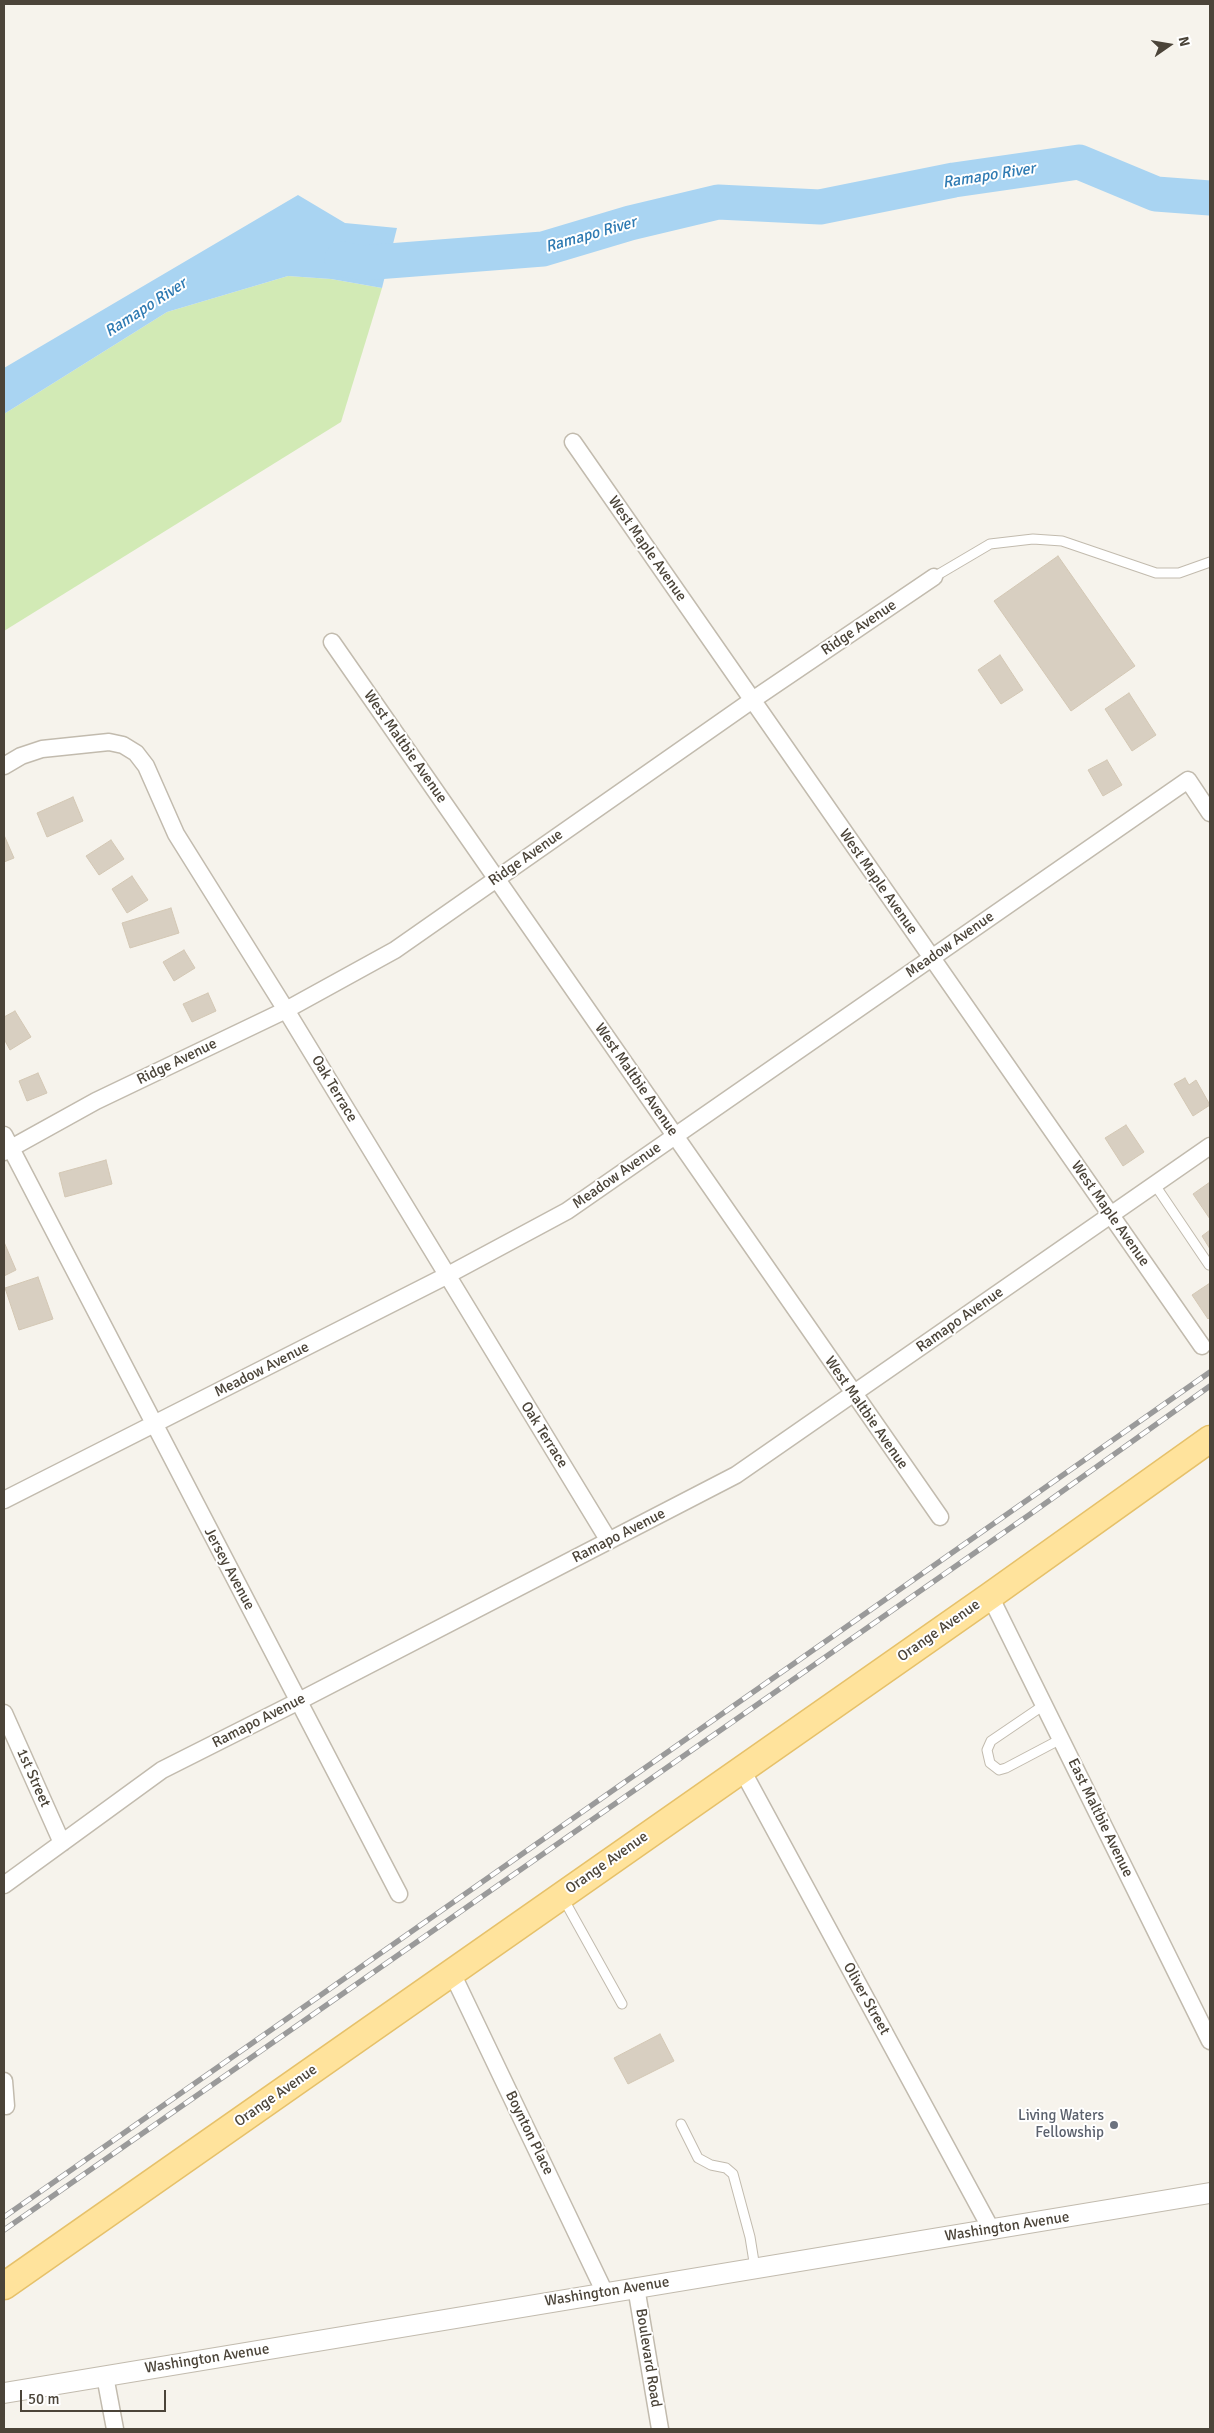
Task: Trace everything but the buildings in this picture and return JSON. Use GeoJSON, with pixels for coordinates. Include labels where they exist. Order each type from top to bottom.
{"type":"FeatureCollection","features":[{"type":"Feature","properties":{"kind":"main road","name":"Orange Avenue"},"geometry":{"type":"LineString","coordinates":[[4,2286],[452,1973],[741,1768],[990,1596],[1210,1439]]}},
{"type":"Feature","properties":{"kind":"street","name":"West Maple Avenue"},"geometry":{"type":"LineString","coordinates":[[573,442],[751,701],[1202,1346]]}},
{"type":"Feature","properties":{"kind":"street","name":"Ridge Avenue"},"geometry":{"type":"LineString","coordinates":[[6,1146],[286,1010],[395,950],[751,701],[934,577]]}},
{"type":"Feature","properties":{"kind":"street","name":"West Maltbie Avenue"},"geometry":{"type":"LineString","coordinates":[[332,642],[940,1517]]}},
{"type":"Feature","properties":{"kind":"street","name":"Oak Terrace"},"geometry":{"type":"LineString","coordinates":[[4,766],[21,756],[42,749],[109,742],[123,745],[136,753],[146,766],[176,834],[286,1010],[446,1276],[609,1541]]}},
{"type":"Feature","properties":{"kind":"street","name":"Meadow Avenue"},"geometry":{"type":"LineString","coordinates":[[4,1500],[446,1276],[567,1211],[1188,780],[1210,813]]}},
{"type":"Feature","properties":{"kind":"street","name":"Jersey Avenue"},"geometry":{"type":"LineString","coordinates":[[6,1146],[60,1244],[153,1426],[399,1894]]}},
{"type":"Feature","properties":{"kind":"street","name":"Ramapo Avenue"},"geometry":{"type":"LineString","coordinates":[[4,1885],[162,1770],[299,1702],[736,1475],[1210,1146]]}},
{"type":"Feature","properties":{"kind":"street","name":"East Maltbie Avenue"},"geometry":{"type":"LineString","coordinates":[[990,1596],[1210,2041]]}},
{"type":"Feature","properties":{"kind":"street","name":"1st Street"},"geometry":{"type":"LineString","coordinates":[[4,1713],[62,1843]]}},
{"type":"Feature","properties":{"kind":"street","name":"Oliver Street"},"geometry":{"type":"LineString","coordinates":[[741,1768],[991,2229]]}},
{"type":"Feature","properties":{"kind":"street","name":"Boynton Place"},"geometry":{"type":"LineString","coordinates":[[452,1973],[605,2293]]}},
{"type":"Feature","properties":{"kind":"street"},"geometry":{"type":"LineString","coordinates":[[4,2080],[6,2106]]}},
{"type":"Feature","properties":{"kind":"street","name":"Washington Avenue"},"geometry":{"type":"LineString","coordinates":[[4,2393],[1210,2193]]}},
{"type":"Feature","properties":{"kind":"street","name":"Boulevard Road"},"geometry":{"type":"LineString","coordinates":[[636,2287],[660,2429]]}},
{"type":"Feature","properties":{"kind":"street"},"geometry":{"type":"LineString","coordinates":[[105,2376],[115,2429]]}},
{"type":"Feature","properties":{"kind":"lane"},"geometry":{"type":"LineString","coordinates":[[934,577],[990,544],[1033,539],[1062,541],[1156,573],[1179,573],[1210,562]]}},
{"type":"Feature","properties":{"kind":"lane"},"geometry":{"type":"LineString","coordinates":[[1155,1185],[1209,1265]]}},
{"type":"Feature","properties":{"kind":"lane"},"geometry":{"type":"LineString","coordinates":[[1044,1705],[991,1741],[987,1750],[990,1764],[999,1770],[1006,1768],[1061,1739]]}},
{"type":"Feature","properties":{"kind":"lane"},"geometry":{"type":"LineString","coordinates":[[561,1896],[622,2004]]}},
{"type":"Feature","properties":{"kind":"lane"},"geometry":{"type":"LineString","coordinates":[[681,2124],[698,2158],[711,2165],[726,2168],[733,2174],[750,2237],[755,2268]]}},
{"type":"Feature","properties":{"kind":"green space"},"geometry":{"type":"Polygon","coordinates":[[[288,276],[331,279],[382,288],[341,422],[4,631],[4,414],[167,312],[288,276]]]}},
{"type":"Feature","properties":{"kind":"water"},"geometry":{"type":"Polygon","coordinates":[[[298,195],[345,223],[397,228],[382,288],[331,279],[288,276],[167,312],[4,414],[4,368],[298,195]]]}},
{"type":"Feature","properties":{"kind":"waterway","name":"Ramapo River"},"geometry":{"type":"LineString","coordinates":[[342,259],[363,263],[543,249],[630,223],[718,202],[820,207],[954,180],[1079,162],[1156,194],[1210,198]]}},
{"type":"Feature","properties":{"kind":"railway"},"geometry":{"type":"LineString","coordinates":[[4,2217],[1210,1372]]}},
{"type":"Feature","properties":{"kind":"railway"},"geometry":{"type":"LineString","coordinates":[[4,2230],[1029,1515],[1210,1386]]}},
{"type":"Feature","properties":{"kind":"place","name":"Living Waters Fellowship"},"geometry":{"type":"Point","coordinates":[1114,2125]}}]}
